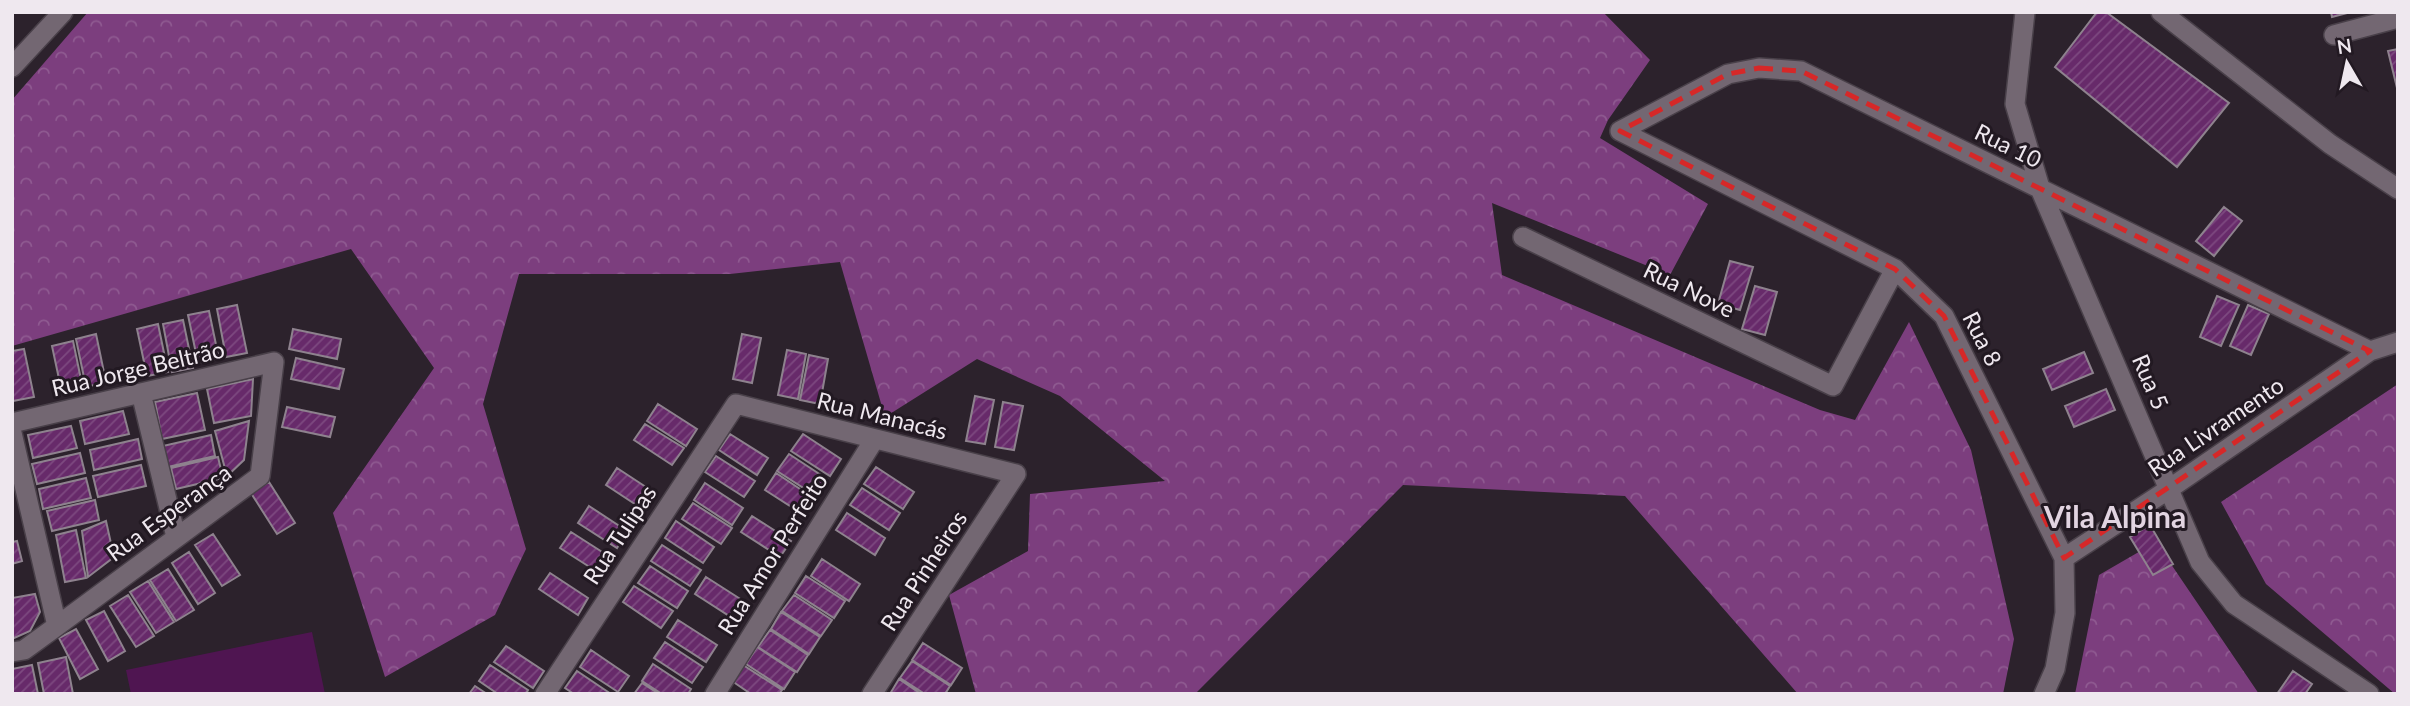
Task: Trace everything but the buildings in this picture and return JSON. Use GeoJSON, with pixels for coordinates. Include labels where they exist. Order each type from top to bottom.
{"type":"FeatureCollection","features":[{"type":"Feature","properties":{"kind":"street"},"geometry":{"type":"LineString","coordinates":[[12,67],[63,12]]}},
{"type":"Feature","properties":{"kind":"street","name":"Rua 5"},"geometry":{"type":"LineString","coordinates":[[2025,12],[2015,104],[2041,189],[2200,562],[2234,604],[2369,694]]}},
{"type":"Feature","properties":{"kind":"street"},"geometry":{"type":"LineString","coordinates":[[2161,12],[2330,144],[2398,189]]}},
{"type":"Feature","properties":{"kind":"street"},"geometry":{"type":"LineString","coordinates":[[2334,35],[2398,18]]}},
{"type":"Feature","properties":{"kind":"street","name":"Rua 10"},"geometry":{"type":"LineString","coordinates":[[1620,131],[1728,74],[1759,68],[1801,71],[2370,351]]}},
{"type":"Feature","properties":{"kind":"street","name":"Rua 8"},"geometry":{"type":"LineString","coordinates":[[1620,131],[1895,269],[1944,316],[2064,558],[2065,613],[2055,669],[2044,694]]}},
{"type":"Feature","properties":{"kind":"street","name":"Rua Nove"},"geometry":{"type":"LineString","coordinates":[[1523,237],[1833,386],[1895,269]]}},
{"type":"Feature","properties":{"kind":"street","name":"Rua Livramento"},"geometry":{"type":"LineString","coordinates":[[2064,558],[2370,351],[2398,342]]}},
{"type":"Feature","properties":{"kind":"street","name":"Rua Jorge Beltrão"},"geometry":{"type":"LineString","coordinates":[[12,423],[274,362]]}},
{"type":"Feature","properties":{"kind":"street","name":"Rua Esperança"},"geometry":{"type":"LineString","coordinates":[[12,652],[24,650],[58,626],[260,476],[274,362]]}},
{"type":"Feature","properties":{"kind":"street"},"geometry":{"type":"LineString","coordinates":[[141,393],[176,537]]}},
{"type":"Feature","properties":{"kind":"street","name":"Rua Manacás"},"geometry":{"type":"LineString","coordinates":[[736,404],[1017,474]]}},
{"type":"Feature","properties":{"kind":"street","name":"Rua Tulipas"},"geometry":{"type":"LineString","coordinates":[[545,694],[736,404]]}},
{"type":"Feature","properties":{"kind":"street"},"geometry":{"type":"LineString","coordinates":[[12,433],[58,626]]}},
{"type":"Feature","properties":{"kind":"street","name":"Rua Amor Perfeito"},"geometry":{"type":"LineString","coordinates":[[715,694],[874,440]]}},
{"type":"Feature","properties":{"kind":"street","name":"Rua Pinheiros"},"geometry":{"type":"LineString","coordinates":[[872,694],[1017,474]]}},
{"type":"Feature","properties":{"kind":"highlighted area"},"geometry":{"type":"Polygon","coordinates":[[[1759,68],[1801,71],[2370,351],[2064,558],[1944,316],[1895,269],[1620,131],[1728,74],[1759,68]]]}},
{"type":"Feature","properties":{"kind":"green space"},"geometry":{"type":"Polygon","coordinates":[[[88,12],[1603,12],[1650,60],[1608,120],[1600,138],[1708,204],[1670,275],[1492,203],[1502,275],[1820,410],[1855,420],[1909,322],[1971,450],[2014,639],[2003,694],[1798,694],[1625,496],[1403,485],[1195,694],[976,694],[949,595],[1028,551],[1030,494],[1165,481],[1060,396],[977,359],[885,417],[840,262],[730,274],[519,274],[483,404],[526,549],[495,615],[385,677],[333,513],[434,368],[351,249],[12,346],[12,100],[88,12]]]}},
{"type":"Feature","properties":{"kind":"green space"},"geometry":{"type":"Polygon","coordinates":[[[2398,384],[2398,694],[2395,694],[2266,584],[2221,502],[2398,384]]]}},
{"type":"Feature","properties":{"kind":"green space"},"geometry":{"type":"Polygon","coordinates":[[[2156,542],[2259,694],[2075,694],[2099,575],[2156,542]]]}},
{"type":"Feature","properties":{"kind":"shaded area"},"geometry":{"type":"Polygon","coordinates":[[[312,632],[325,694],[131,694],[126,670],[312,632]]]}},
{"type":"Feature","properties":{"kind":"district","name":"Vila Alpina"},"geometry":{"type":"Point","coordinates":[2115,518]}}]}
